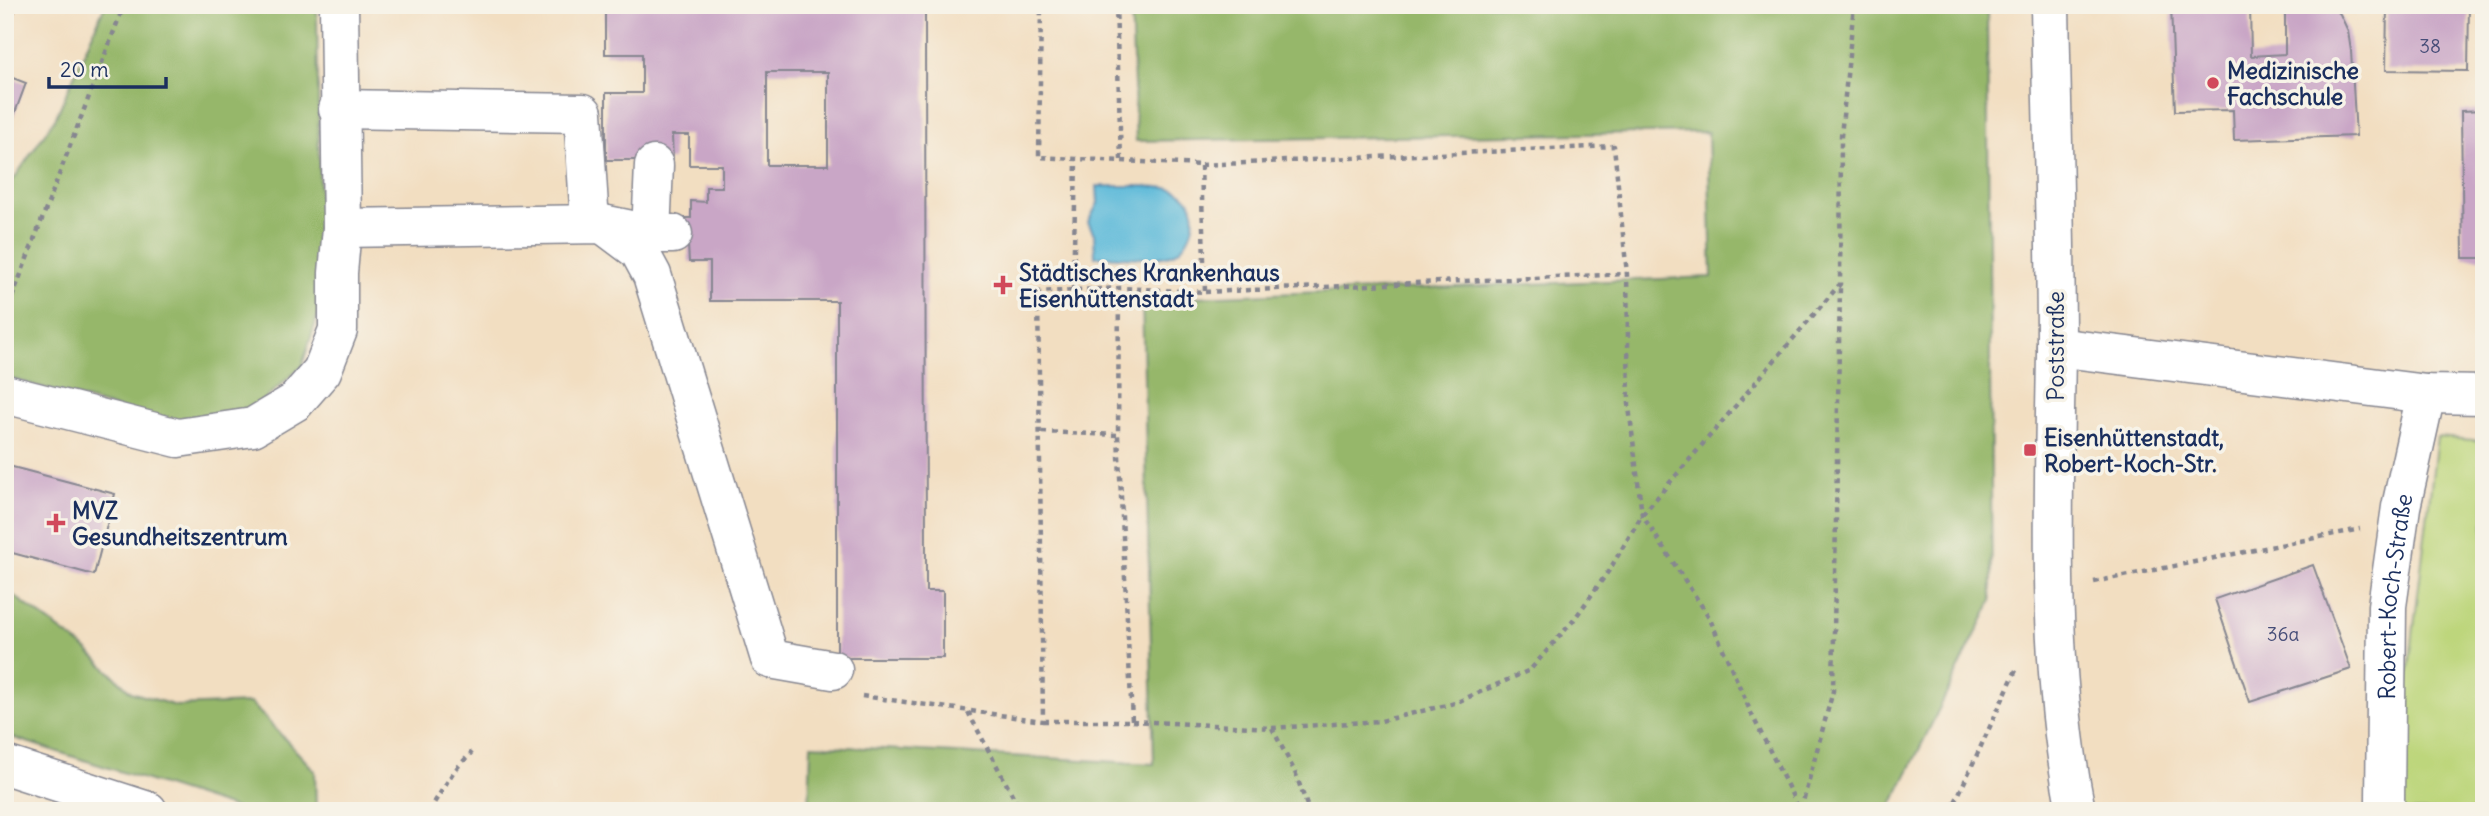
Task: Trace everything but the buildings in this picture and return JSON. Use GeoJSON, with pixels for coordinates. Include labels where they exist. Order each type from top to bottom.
{"type":"FeatureCollection","features":[{"type":"Feature","properties":{"kind":"street"},"geometry":{"type":"LineString","coordinates":[[5,394],[178,438],[253,427],[295,402],[322,371],[338,330],[338,273],[342,228],[338,5]]}},
{"type":"Feature","properties":{"kind":"street","name":"Poststraße"},"geometry":{"type":"LineString","coordinates":[[2050,5],[2056,347],[2052,591],[2063,745],[2077,811]]}},
{"type":"Feature","properties":{"kind":"street"},"geometry":{"type":"LineString","coordinates":[[338,109],[583,113],[596,224]]}},
{"type":"Feature","properties":{"kind":"street"},"geometry":{"type":"LineString","coordinates":[[342,228],[596,224],[662,234],[654,165]]}},
{"type":"Feature","properties":{"kind":"street"},"geometry":{"type":"LineString","coordinates":[[596,224],[639,251],[652,275],[770,659],[833,670]]}},
{"type":"Feature","properties":{"kind":"street"},"geometry":{"type":"LineString","coordinates":[[2056,347],[2426,394],[2484,395]]}},
{"type":"Feature","properties":{"kind":"street","name":"Robert-Koch-Straße"},"geometry":{"type":"LineString","coordinates":[[2385,801],[2387,606],[2399,522],[2426,394]]}},
{"type":"Feature","properties":{"kind":"street"},"geometry":{"type":"LineString","coordinates":[[5,765],[148,811]]}},
{"type":"Feature","properties":{"kind":"path"},"geometry":{"type":"LineString","coordinates":[[5,316],[124,5]]}},
{"type":"Feature","properties":{"kind":"path"},"geometry":{"type":"LineString","coordinates":[[1041,5],[1039,157],[1076,161],[1121,160],[1201,165],[1614,146],[1627,274],[1629,407],[1642,515],[1709,617],[1752,715],[1800,810]]}},
{"type":"Feature","properties":{"kind":"path"},"geometry":{"type":"LineString","coordinates":[[1116,5],[1121,160]]}},
{"type":"Feature","properties":{"kind":"path"},"geometry":{"type":"LineString","coordinates":[[1800,810],[1833,691],[1841,136],[1854,5]]}},
{"type":"Feature","properties":{"kind":"path"},"geometry":{"type":"LineString","coordinates":[[1073,291],[1076,161]]}},
{"type":"Feature","properties":{"kind":"path"},"geometry":{"type":"LineString","coordinates":[[1201,165],[1206,292]]}},
{"type":"Feature","properties":{"kind":"path"},"geometry":{"type":"LineString","coordinates":[[1042,721],[1042,432],[1038,292],[1119,288],[1206,292],[1627,274]]}},
{"type":"Feature","properties":{"kind":"path"},"geometry":{"type":"LineString","coordinates":[[833,670],[864,698],[1042,721],[1132,721],[1272,728],[1381,721],[1455,703],[1530,670],[1573,621],[1610,569],[1642,515],[1840,284]]}},
{"type":"Feature","properties":{"kind":"path"},"geometry":{"type":"LineString","coordinates":[[1119,288],[1118,435],[1132,721]]}},
{"type":"Feature","properties":{"kind":"path"},"geometry":{"type":"LineString","coordinates":[[1042,432],[1118,435]]}},
{"type":"Feature","properties":{"kind":"path"},"geometry":{"type":"LineString","coordinates":[[2052,591],[2399,522]]}},
{"type":"Feature","properties":{"kind":"path"},"geometry":{"type":"LineString","coordinates":[[1951,811],[2019,664]]}},
{"type":"Feature","properties":{"kind":"path"},"geometry":{"type":"LineString","coordinates":[[968,712],[1021,811]]}},
{"type":"Feature","properties":{"kind":"path"},"geometry":{"type":"LineString","coordinates":[[1272,728],[1295,772],[1308,811]]}},
{"type":"Feature","properties":{"kind":"path"},"geometry":{"type":"LineString","coordinates":[[429,811],[454,771],[472,752]]}},
{"type":"Feature","properties":{"kind":"green space"},"geometry":{"type":"Polygon","coordinates":[[[105,5],[290,5],[317,11],[321,305],[302,366],[250,412],[181,426],[5,377],[5,192],[56,117],[105,5]]]}},
{"type":"Feature","properties":{"kind":"green space"},"geometry":{"type":"Polygon","coordinates":[[[1131,5],[1987,5],[1992,601],[1889,811],[809,811],[811,745],[1154,764],[1142,299],[1712,277],[1708,132],[1136,141],[1131,5]]]}},
{"type":"Feature","properties":{"kind":"green space"},"geometry":{"type":"Polygon","coordinates":[[[2437,437],[2484,441],[2484,811],[2400,811],[2399,751],[2437,437]]]}},
{"type":"Feature","properties":{"kind":"green space"},"geometry":{"type":"Polygon","coordinates":[[[5,593],[14,596],[86,649],[131,692],[176,706],[251,703],[315,771],[316,811],[238,809],[8,736],[5,733],[5,593]]]}},
{"type":"Feature","properties":{"kind":"water"},"geometry":{"type":"Polygon","coordinates":[[[1097,186],[1154,187],[1172,189],[1182,194],[1189,201],[1194,221],[1186,242],[1179,250],[1163,257],[1095,256],[1094,234],[1088,222],[1098,203],[1097,186]]]}},
{"type":"Feature","properties":{"kind":"place","name":"Medizinische Fachschule"},"geometry":{"type":"Point","coordinates":[2213,83]}},
{"type":"Feature","properties":{"kind":"place","name":"Städtisches Krankenhaus Eisenhüttenstadt"},"geometry":{"type":"Point","coordinates":[1003,285]}},
{"type":"Feature","properties":{"kind":"place","name":"Eisenhüttenstadt, Robert-Koch-Str."},"geometry":{"type":"Point","coordinates":[2030,450]}},
{"type":"Feature","properties":{"kind":"place","name":"MVZ Gesundheitszentrum"},"geometry":{"type":"Point","coordinates":[56,523]}}]}
